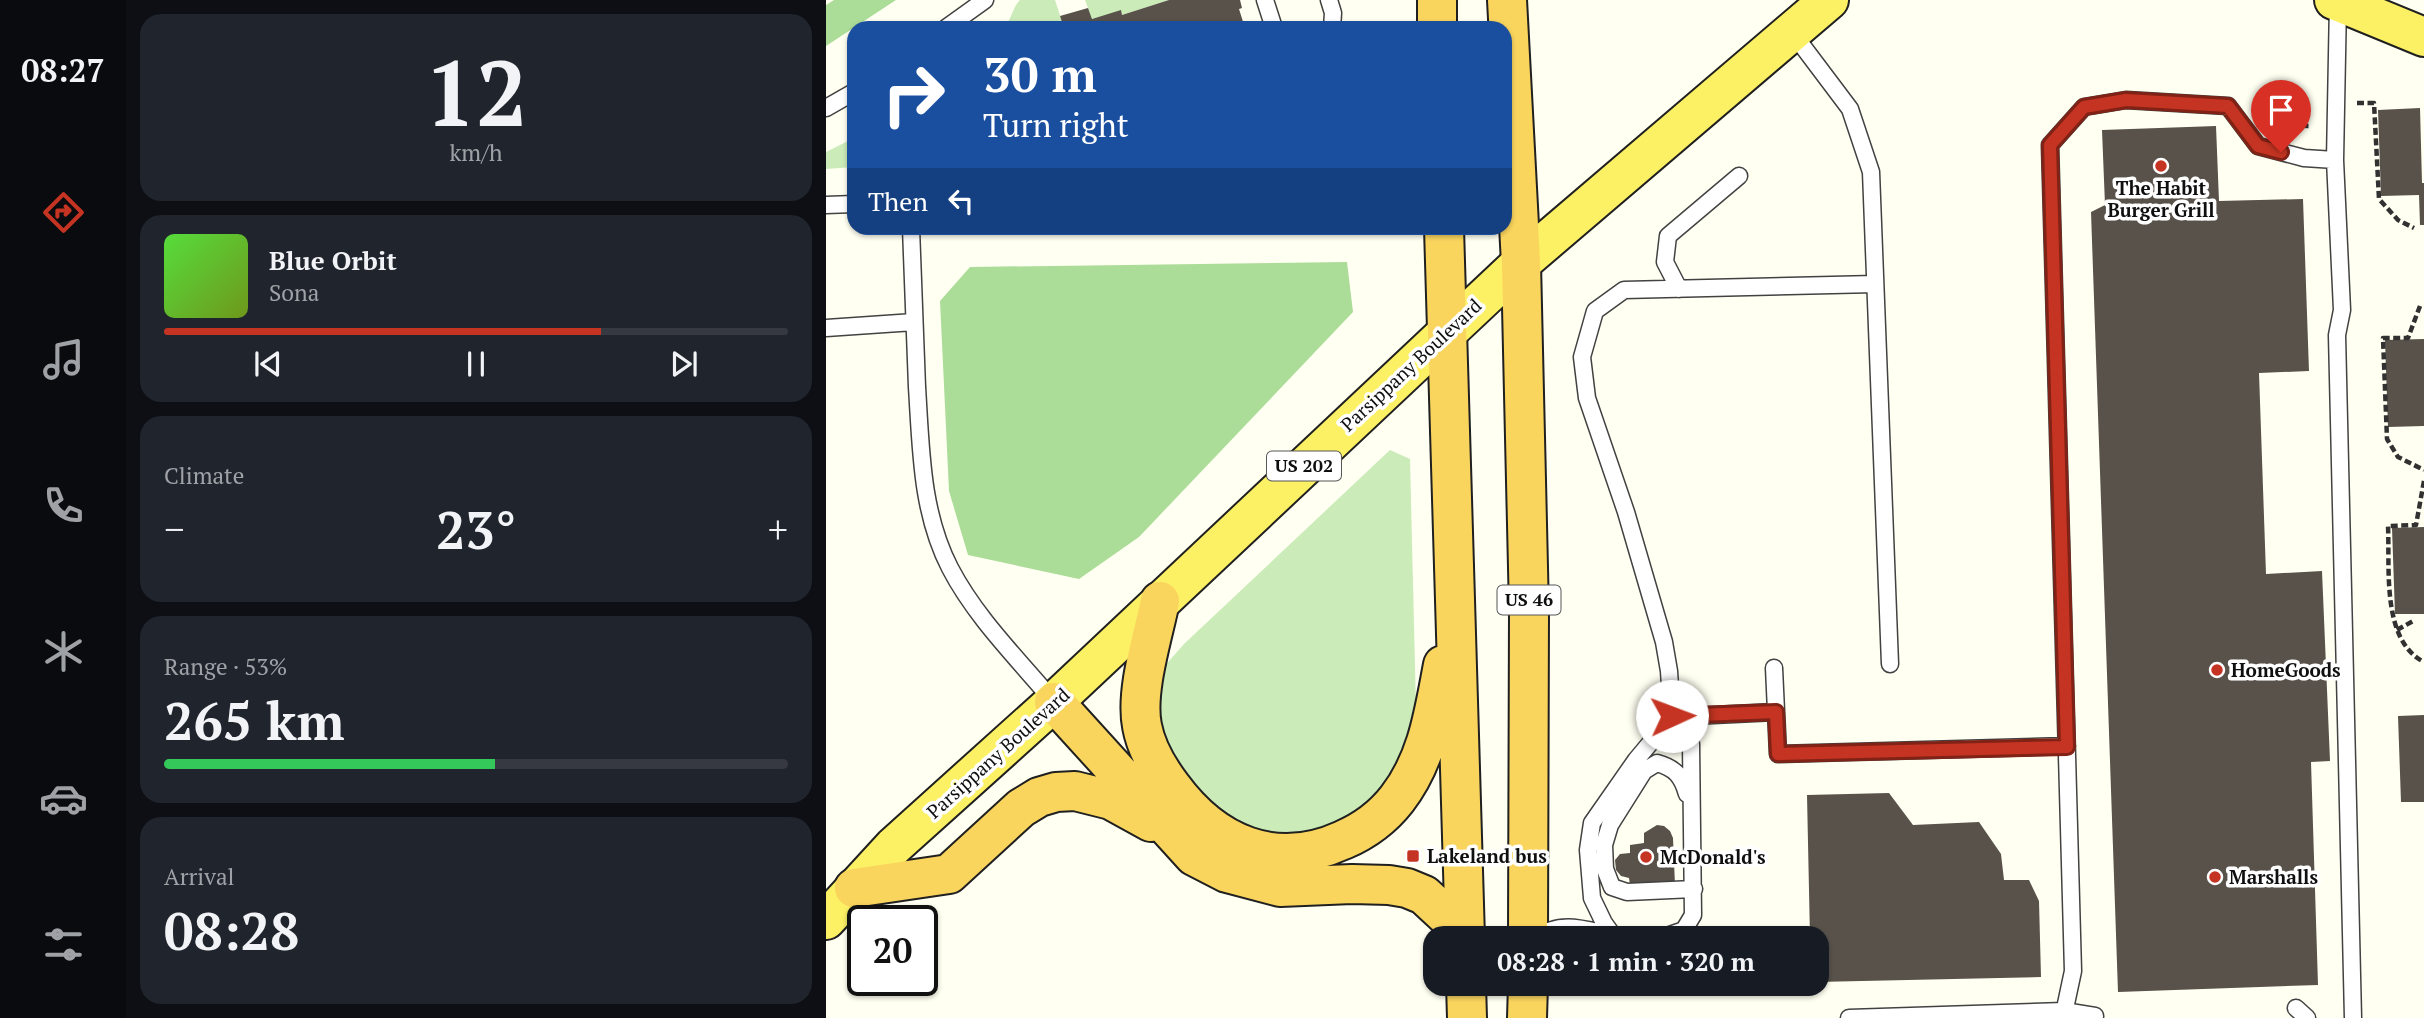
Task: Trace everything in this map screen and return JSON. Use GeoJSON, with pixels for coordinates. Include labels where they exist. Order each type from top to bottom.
{"type":"FeatureCollection","features":[{"type":"Feature","properties":{"kind":"highway"},"geometry":{"type":"LineString","coordinates":[[1437,0],[1437,21]]}},
{"type":"Feature","properties":{"kind":"highway","name":"US 46"},"geometry":{"type":"LineString","coordinates":[[1512,3],[1529,611],[1528,926]]}},
{"type":"Feature","properties":{"kind":"highway"},"geometry":{"type":"LineString","coordinates":[[1444,235],[1464,926]]}},
{"type":"Feature","properties":{"kind":"highway"},"geometry":{"type":"LineString","coordinates":[[1160,601],[1140,707],[1147,744],[1164,777],[1186,807],[1231,840],[1266,852],[1303,852],[1332,845],[1371,824],[1398,798],[1418,767],[1428,741],[1445,655],[1455,580]]}},
{"type":"Feature","properties":{"kind":"highway"},"geometry":{"type":"LineString","coordinates":[[1054,702],[1194,856],[1227,873],[1280,887],[1389,885],[1407,888],[1424,895],[1455,926]]}},
{"type":"Feature","properties":{"kind":"highway"},"geometry":{"type":"LineString","coordinates":[[854,888],[948,874],[1021,808],[1038,797],[1056,792],[1075,791],[1111,800],[1144,817],[1186,847]]}},
{"type":"Feature","properties":{"kind":"highway"},"geometry":{"type":"LineString","coordinates":[[1466,996],[1467,1018]]}},
{"type":"Feature","properties":{"kind":"highway"},"geometry":{"type":"LineString","coordinates":[[1527,1018],[1528,996]]}},
{"type":"Feature","properties":{"kind":"main road","name":"Parsippany Boulevard"},"geometry":{"type":"LineString","coordinates":[[826,920],[894,846],[1054,702],[1521,262],[1829,0]]}},
{"type":"Feature","properties":{"kind":"main road"},"geometry":{"type":"LineString","coordinates":[[2336,1],[2424,37]]}},
{"type":"Feature","properties":{"kind":"lane"},"geometry":{"type":"LineString","coordinates":[[956,21],[985,0]]}},
{"type":"Feature","properties":{"kind":"lane"},"geometry":{"type":"LineString","coordinates":[[1265,0],[1272,21]]}},
{"type":"Feature","properties":{"kind":"lane"},"geometry":{"type":"LineString","coordinates":[[1329,0],[1332,21]]}},
{"type":"Feature","properties":{"kind":"lane"},"geometry":{"type":"LineString","coordinates":[[2336,1],[2335,160],[2343,310],[2337,335],[2353,1018]]}},
{"type":"Feature","properties":{"kind":"lane"},"geometry":{"type":"LineString","coordinates":[[1792,31],[1850,109],[1871,172],[1890,664]]}},
{"type":"Feature","properties":{"kind":"lane"},"geometry":{"type":"LineString","coordinates":[[826,108],[847,96]]}},
{"type":"Feature","properties":{"kind":"lane"},"geometry":{"type":"LineString","coordinates":[[2064,1015],[2073,971],[2050,145],[2084,107],[2126,100],[2228,106],[2258,146],[2304,158],[2335,160]]}},
{"type":"Feature","properties":{"kind":"lane"},"geometry":{"type":"LineString","coordinates":[[1679,289],[1665,261],[1668,236],[1739,176]]}},
{"type":"Feature","properties":{"kind":"lane"},"geometry":{"type":"LineString","coordinates":[[826,205],[847,204]]}},
{"type":"Feature","properties":{"kind":"lane"},"geometry":{"type":"LineString","coordinates":[[911,235],[924,489],[930,518],[949,567],[968,598],[1054,702]]}},
{"type":"Feature","properties":{"kind":"lane"},"geometry":{"type":"LineString","coordinates":[[1686,926],[1693,915],[1694,888],[1690,806],[1691,744],[1672,716],[1664,642],[1626,512],[1587,398],[1582,357],[1595,311],[1624,290],[1875,284]]}},
{"type":"Feature","properties":{"kind":"lane"},"geometry":{"type":"LineString","coordinates":[[826,328],[914,322]]}},
{"type":"Feature","properties":{"kind":"lane"},"geometry":{"type":"LineString","coordinates":[[1774,668],[1778,754],[2067,747]]}},
{"type":"Feature","properties":{"kind":"lane"},"geometry":{"type":"LineString","coordinates":[[1606,926],[1592,898],[1588,849],[1592,823],[1636,760],[1672,716],[1776,712]]}},
{"type":"Feature","properties":{"kind":"lane"},"geometry":{"type":"LineString","coordinates":[[1630,793],[1636,760]]}},
{"type":"Feature","properties":{"kind":"lane"},"geometry":{"type":"LineString","coordinates":[[1690,806],[1684,781],[1673,767],[1657,763],[1644,771],[1610,825],[1604,845],[1605,869],[1612,887],[1627,892],[1694,888]]}},
{"type":"Feature","properties":{"kind":"lane"},"geometry":{"type":"LineString","coordinates":[[1849,1018],[2095,1016]]}},
{"type":"Feature","properties":{"kind":"path"},"geometry":{"type":"LineString","coordinates":[[2357,103],[2374,103],[2379,199],[2398,220],[2414,228]]}},
{"type":"Feature","properties":{"kind":"path"},"geometry":{"type":"LineString","coordinates":[[2270,125],[2311,126]]}},
{"type":"Feature","properties":{"kind":"path"},"geometry":{"type":"LineString","coordinates":[[2420,306],[2408,338],[2383,338],[2387,439],[2398,457],[2424,470]]}},
{"type":"Feature","properties":{"kind":"path"},"geometry":{"type":"LineString","coordinates":[[2424,481],[2416,525],[2388,526],[2391,614],[2408,650],[2424,662]]}},
{"type":"Feature","properties":{"kind":"path"},"geometry":{"type":"LineString","coordinates":[[2397,630],[2413,621]]}},
{"type":"Feature","properties":{"kind":"green space"},"geometry":{"type":"Polygon","coordinates":[[[834,0],[896,0],[864,21],[847,21],[847,32],[826,46],[826,5],[834,0]]]}},
{"type":"Feature","properties":{"kind":"green space"},"geometry":{"type":"Polygon","coordinates":[[[1020,0],[1055,0],[1062,21],[1009,21],[1020,0]]]}},
{"type":"Feature","properties":{"kind":"green space"},"geometry":{"type":"Polygon","coordinates":[[[1085,0],[1169,0],[1122,15],[1121,11],[1092,19],[1085,0]]]}},
{"type":"Feature","properties":{"kind":"green space"},"geometry":{"type":"Polygon","coordinates":[[[847,142],[847,168],[826,169],[826,152],[847,142]]]}},
{"type":"Feature","properties":{"kind":"green space"},"geometry":{"type":"Polygon","coordinates":[[[1347,262],[1353,312],[1139,537],[1079,579],[968,555],[949,491],[940,301],[970,267],[1347,262]]]}},
{"type":"Feature","properties":{"kind":"green space"},"geometry":{"type":"Polygon","coordinates":[[[1390,450],[1410,459],[1416,708],[1408,748],[1388,785],[1343,825],[1280,840],[1218,818],[1152,728],[1162,669],[1184,644],[1390,450]]]}},
{"type":"Feature","properties":{"kind":"building"},"geometry":{"type":"Polygon","coordinates":[[[1169,0],[1240,0],[1242,8],[1239,9],[1243,21],[1062,21],[1060,16],[1088,8],[1092,19],[1121,10],[1122,15],[1169,0]]]}},
{"type":"Feature","properties":{"kind":"building"},"geometry":{"type":"Polygon","coordinates":[[[2420,108],[2424,225],[2420,225],[2419,195],[2381,196],[2378,110],[2420,108]]]}},
{"type":"Feature","properties":{"kind":"building"},"geometry":{"type":"Polygon","coordinates":[[[2216,126],[2219,201],[2303,199],[2309,371],[2259,373],[2266,574],[2322,571],[2330,761],[2311,762],[2318,985],[2118,992],[2091,212],[2105,205],[2102,130],[2216,126]]]}},
{"type":"Feature","properties":{"kind":"building"},"geometry":{"type":"Polygon","coordinates":[[[2424,339],[2424,426],[2388,427],[2385,340],[2424,339]]]}},
{"type":"Feature","properties":{"kind":"building"},"geometry":{"type":"Polygon","coordinates":[[[2424,527],[2424,614],[2395,614],[2392,528],[2424,527]]]}},
{"type":"Feature","properties":{"kind":"building"},"geometry":{"type":"Polygon","coordinates":[[[2424,715],[2424,802],[2401,802],[2398,716],[2424,715]]]}},
{"type":"Feature","properties":{"kind":"building"},"geometry":{"type":"Polygon","coordinates":[[[1889,793],[1913,825],[1979,822],[2001,854],[2004,880],[2029,880],[2039,901],[2041,977],[1829,982],[1829,926],[1810,926],[1807,795],[1889,793]]]}},
{"type":"Feature","properties":{"kind":"building","name":"McDonald's"},"geometry":{"type":"Polygon","coordinates":[[[1657,825],[1664,826],[1673,838],[1675,885],[1630,885],[1629,878],[1621,876],[1616,870],[1615,860],[1620,854],[1630,853],[1630,845],[1644,843],[1644,833],[1657,825]]]}},
{"type":"Feature","properties":{"kind":"place","name":"The Habit Burger Grill"},"geometry":{"type":"Point","coordinates":[2161,166]}},
{"type":"Feature","properties":{"kind":"place","name":"HomeGoods"},"geometry":{"type":"Point","coordinates":[2217,670]}},
{"type":"Feature","properties":{"kind":"place","name":"Lakeland bus"},"geometry":{"type":"Point","coordinates":[1413,856]}},
{"type":"Feature","properties":{"kind":"place","name":"McDonald's"},"geometry":{"type":"Point","coordinates":[1646,857]}},
{"type":"Feature","properties":{"kind":"place","name":"Marshalls"},"geometry":{"type":"Point","coordinates":[2215,877]}},
{"type":"Feature","properties":{"kind":"route"},"geometry":{"type":"LineString","coordinates":[[1672,716],[1776,712],[1778,754],[2067,747],[2050,145],[2084,107],[2126,100],[2228,106],[2258,146],[2281,152]]}}]}
